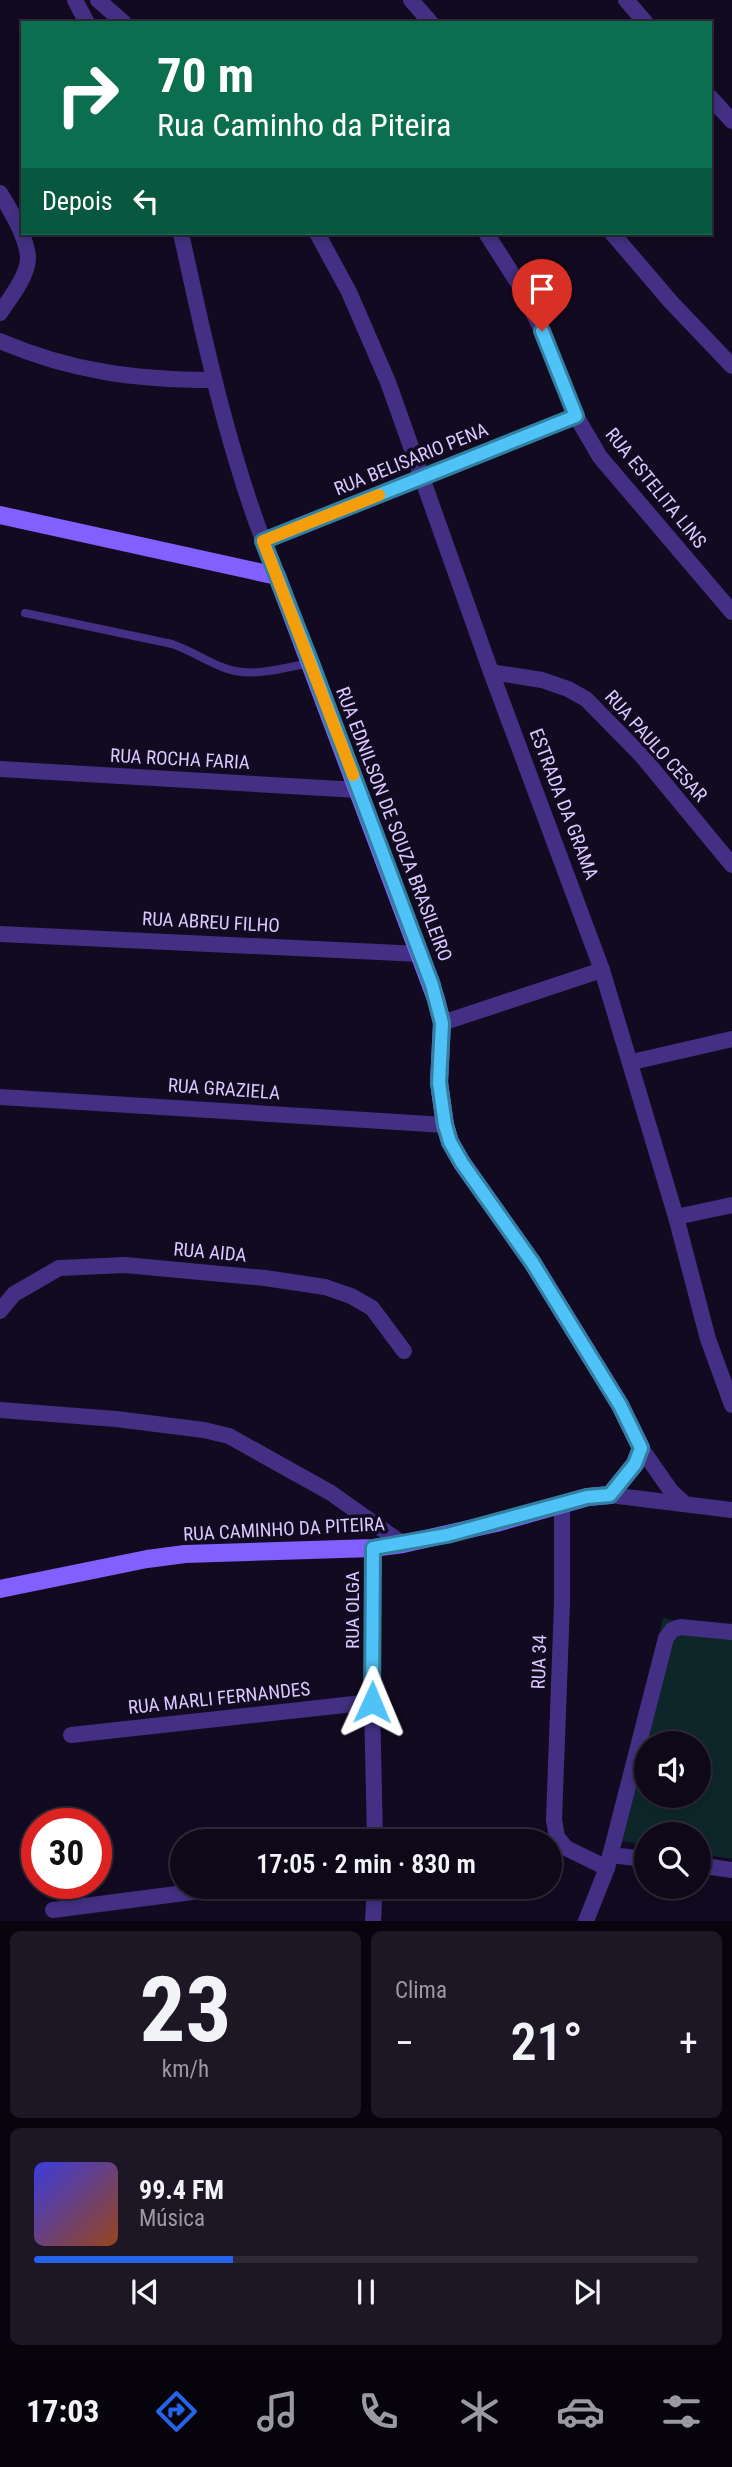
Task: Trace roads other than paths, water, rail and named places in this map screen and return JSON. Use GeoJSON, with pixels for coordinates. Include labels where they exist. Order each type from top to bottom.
{"type":"FeatureCollection","features":[{"type":"Feature","properties":{"kind":"street"},"geometry":{"type":"LineString","coordinates":[[75,0],[86,21]]}},
{"type":"Feature","properties":{"kind":"street"},"geometry":{"type":"LineString","coordinates":[[98,0],[122,21]]}},
{"type":"Feature","properties":{"kind":"street"},"geometry":{"type":"LineString","coordinates":[[411,0],[429,21]]}},
{"type":"Feature","properties":{"kind":"street"},"geometry":{"type":"LineString","coordinates":[[633,2],[645,21]]}},
{"type":"Feature","properties":{"kind":"street"},"geometry":{"type":"LineString","coordinates":[[712,99],[732,121]]}},
{"type":"Feature","properties":{"kind":"street"},"geometry":{"type":"LineString","coordinates":[[0,193],[11,211],[28,260],[14,292],[0,313]]}},
{"type":"Feature","properties":{"kind":"street","name":"RUA EDNILSON DE SOUZA BRASILEIRO"},"geometry":{"type":"LineString","coordinates":[[181,235],[212,380],[263,541],[433,990],[442,1023],[439,1083],[450,1142],[532,1262],[620,1405],[641,1448]]}},
{"type":"Feature","properties":{"kind":"street","name":"ESTRADA DA GRAMA"},"geometry":{"type":"LineString","coordinates":[[318,235],[349,292],[387,382],[603,970],[677,1217],[708,1339],[732,1405]]}},
{"type":"Feature","properties":{"kind":"street","name":"RUA ESTELITA LINS"},"geometry":{"type":"LineString","coordinates":[[492,235],[522,289],[576,416],[600,457],[732,612]]}},
{"type":"Feature","properties":{"kind":"street"},"geometry":{"type":"LineString","coordinates":[[614,235],[671,302],[732,366]]}},
{"type":"Feature","properties":{"kind":"street"},"geometry":{"type":"LineString","coordinates":[[0,341],[48,360],[94,372],[153,379],[212,380]]}},
{"type":"Feature","properties":{"kind":"street","name":"RUA BELISARIO PENA"},"geometry":{"type":"LineString","coordinates":[[263,541],[576,416]]}},
{"type":"Feature","properties":{"kind":"street"},"geometry":{"type":"LineString","coordinates":[[0,515],[277,576]]}},
{"type":"Feature","properties":{"kind":"street","name":"RUA PAULO CESAR"},"geometry":{"type":"LineString","coordinates":[[491,671],[542,680],[586,699],[642,756],[732,865]]}},
{"type":"Feature","properties":{"kind":"street","name":"RUA ROCHA FARIA"},"geometry":{"type":"LineString","coordinates":[[0,769],[358,790]]}},
{"type":"Feature","properties":{"kind":"street","name":"RUA ABREU FILHO"},"geometry":{"type":"LineString","coordinates":[[0,934],[420,954]]}},
{"type":"Feature","properties":{"kind":"street"},"geometry":{"type":"LineString","coordinates":[[442,1023],[603,970]]}},
{"type":"Feature","properties":{"kind":"street"},"geometry":{"type":"LineString","coordinates":[[632,1062],[732,1039]]}},
{"type":"Feature","properties":{"kind":"street","name":"RUA GRAZIELA"},"geometry":{"type":"LineString","coordinates":[[0,1097],[445,1125]]}},
{"type":"Feature","properties":{"kind":"street"},"geometry":{"type":"LineString","coordinates":[[677,1217],[732,1205]]}},
{"type":"Feature","properties":{"kind":"street","name":"RUA AIDA"},"geometry":{"type":"LineString","coordinates":[[0,1311],[14,1294],[60,1268],[125,1265],[265,1278],[325,1287],[352,1296],[372,1308],[404,1351]]}},
{"type":"Feature","properties":{"kind":"street"},"geometry":{"type":"LineString","coordinates":[[0,1409],[129,1421],[204,1430],[229,1436],[331,1493],[403,1544]]}},
{"type":"Feature","properties":{"kind":"street"},"geometry":{"type":"LineString","coordinates":[[610,1495],[628,1474],[641,1448],[671,1491],[685,1504]]}},
{"type":"Feature","properties":{"kind":"street","name":"RUA CAMINHO DA PITEIRA"},"geometry":{"type":"LineString","coordinates":[[0,1589],[185,1554],[373,1548],[403,1544],[587,1497],[610,1495],[732,1510]]}},
{"type":"Feature","properties":{"kind":"street","name":"RUA 34"},"geometry":{"type":"LineString","coordinates":[[562,1505],[562,1603],[554,1820],[557,1837],[566,1848],[608,1861]]}},
{"type":"Feature","properties":{"kind":"street","name":"RUA OLGA"},"geometry":{"type":"LineString","coordinates":[[373,1548],[375,1829]]}},
{"type":"Feature","properties":{"kind":"street"},"geometry":{"type":"LineString","coordinates":[[586,1921],[608,1861],[666,1638],[672,1630],[680,1627],[732,1632]]}},
{"type":"Feature","properties":{"kind":"street","name":"RUA MARLI FERNANDES"},"geometry":{"type":"LineString","coordinates":[[71,1735],[372,1702]]}},
{"type":"Feature","properties":{"kind":"street"},"geometry":{"type":"LineString","coordinates":[[608,1861],[634,1860]]}},
{"type":"Feature","properties":{"kind":"street"},"geometry":{"type":"LineString","coordinates":[[711,1868],[732,1870]]}},
{"type":"Feature","properties":{"kind":"street"},"geometry":{"type":"LineString","coordinates":[[53,1910],[170,1895]]}},
{"type":"Feature","properties":{"kind":"street"},"geometry":{"type":"LineString","coordinates":[[373,1921],[374,1899]]}},
{"type":"Feature","properties":{"kind":"lane"},"geometry":{"type":"LineString","coordinates":[[25,613],[172,644],[192,650],[224,668],[237,671],[258,672],[311,663]]}}]}
